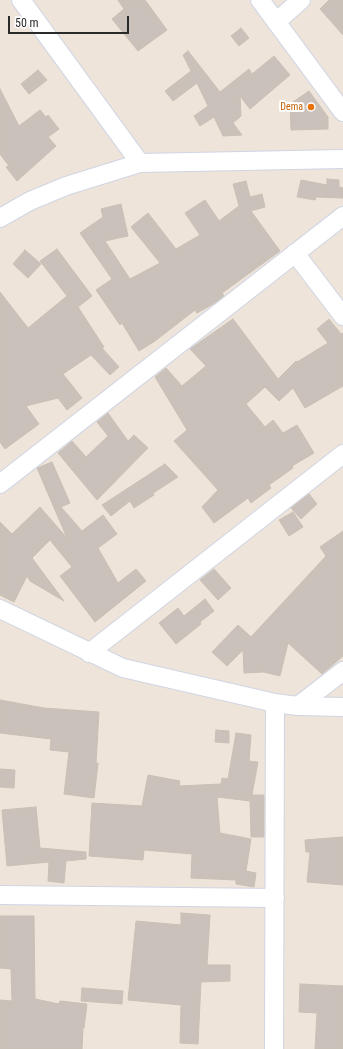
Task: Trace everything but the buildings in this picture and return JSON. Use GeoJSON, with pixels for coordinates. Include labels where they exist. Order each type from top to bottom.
{"type":"FeatureCollection","features":[{"type":"Feature","properties":{"kind":"street"},"geometry":{"type":"LineString","coordinates":[[21,0],[140,163]]}},
{"type":"Feature","properties":{"kind":"street"},"geometry":{"type":"LineString","coordinates":[[260,0],[343,112]]}},
{"type":"Feature","properties":{"kind":"street"},"geometry":{"type":"LineString","coordinates":[[276,22],[301,0]]}},
{"type":"Feature","properties":{"kind":"street"},"geometry":{"type":"LineString","coordinates":[[0,218],[30,201],[66,186],[140,163],[343,159]]}},
{"type":"Feature","properties":{"kind":"street"},"geometry":{"type":"LineString","coordinates":[[0,484],[343,216]]}},
{"type":"Feature","properties":{"kind":"street"},"geometry":{"type":"LineString","coordinates":[[295,253],[343,316]]}},
{"type":"Feature","properties":{"kind":"street"},"geometry":{"type":"LineString","coordinates":[[89,653],[343,454]]}},
{"type":"Feature","properties":{"kind":"street"},"geometry":{"type":"LineString","coordinates":[[0,609],[123,668],[276,703],[298,706],[343,707]]}},
{"type":"Feature","properties":{"kind":"street"},"geometry":{"type":"LineString","coordinates":[[298,706],[343,671]]}},
{"type":"Feature","properties":{"kind":"street"},"geometry":{"type":"LineString","coordinates":[[274,1049],[276,703]]}},
{"type":"Feature","properties":{"kind":"street"},"geometry":{"type":"LineString","coordinates":[[0,895],[275,898]]}},
{"type":"Feature","properties":{"kind":"place","name":"Dema"},"geometry":{"type":"Point","coordinates":[311,107]}}]}
